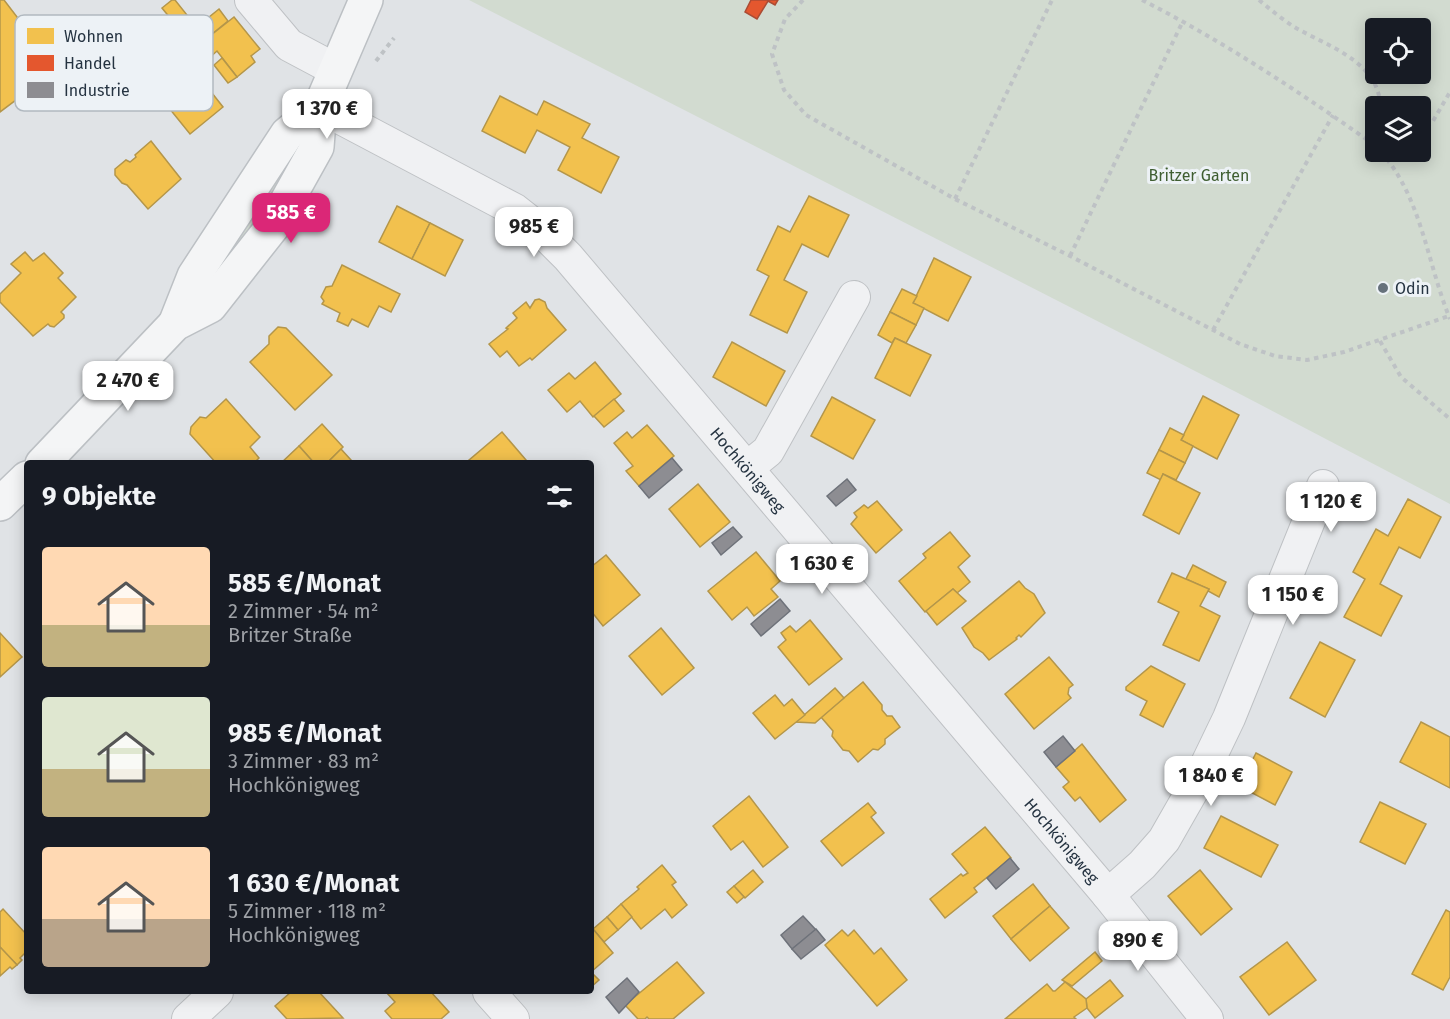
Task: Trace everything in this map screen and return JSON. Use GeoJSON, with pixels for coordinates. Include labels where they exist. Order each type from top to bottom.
{"type":"FeatureCollection","features":[{"type":"Feature","properties":{"kind":"main road"},"geometry":{"type":"LineString","coordinates":[[46,460],[176,324],[210,306],[273,226],[317,147],[320,107],[366,0]]}},
{"type":"Feature","properties":{"kind":"main road"},"geometry":{"type":"LineString","coordinates":[[0,504],[24,481]]}},
{"type":"Feature","properties":{"kind":"street"},"geometry":{"type":"LineString","coordinates":[[251,0],[289,45],[336,70]]}},
{"type":"Feature","properties":{"kind":"street","name":"Hochkönigweg"},"geometry":{"type":"LineString","coordinates":[[320,107],[515,210],[543,232],[568,257],[1108,895],[1207,1019]]}},
{"type":"Feature","properties":{"kind":"street"},"geometry":{"type":"LineString","coordinates":[[747,468],[768,451],[854,297]]}},
{"type":"Feature","properties":{"kind":"street"},"geometry":{"type":"LineString","coordinates":[[1108,895],[1142,865],[1164,840],[1204,770],[1229,718],[1323,486]]}},
{"type":"Feature","properties":{"kind":"street"},"geometry":{"type":"LineString","coordinates":[[188,1019],[215,994]]}},
{"type":"Feature","properties":{"kind":"street"},"geometry":{"type":"LineString","coordinates":[[491,994],[513,1019]]}},
{"type":"Feature","properties":{"kind":"path"},"geometry":{"type":"LineString","coordinates":[[802,0],[785,19],[772,54],[784,90],[806,115],[956,199],[1240,344],[1275,356],[1307,360],[1380,341],[1449,318],[1423,229],[1390,162]]}},
{"type":"Feature","properties":{"kind":"path"},"geometry":{"type":"LineString","coordinates":[[956,199],[1052,0]]}},
{"type":"Feature","properties":{"kind":"path"},"geometry":{"type":"LineString","coordinates":[[1142,0],[1183,21],[1333,115],[1365,138]]}},
{"type":"Feature","properties":{"kind":"path"},"geometry":{"type":"LineString","coordinates":[[1259,0],[1294,27],[1360,66],[1371,77],[1380,96]]}},
{"type":"Feature","properties":{"kind":"path"},"geometry":{"type":"LineString","coordinates":[[1070,256],[1183,21]]}},
{"type":"Feature","properties":{"kind":"path"},"geometry":{"type":"LineString","coordinates":[[1431,123],[1450,92]]}},
{"type":"Feature","properties":{"kind":"path"},"geometry":{"type":"LineString","coordinates":[[1213,330],[1333,115]]}},
{"type":"Feature","properties":{"kind":"path"},"geometry":{"type":"LineString","coordinates":[[1380,341],[1401,377],[1450,418]]}},
{"type":"Feature","properties":{"kind":"green space","name":"Britzer Garten"},"geometry":{"type":"Polygon","coordinates":[[[469,0],[1450,0],[1450,504],[1238,393],[469,0]]]}},
{"type":"Feature","properties":{"kind":"green space"},"geometry":{"type":"Polygon","coordinates":[[[278,171],[288,178],[222,274],[195,301],[278,171]]]}},
{"type":"Feature","properties":{"kind":"building: Wohnen"},"geometry":{"type":"Polygon","coordinates":[[[0,0],[4,0],[16,15],[15,101],[0,112],[0,0]]]}},
{"type":"Feature","properties":{"kind":"building: Wohnen"},"geometry":{"type":"Polygon","coordinates":[[[175,0],[187,15],[168,15],[162,8],[175,0]]]}},
{"type":"Feature","properties":{"kind":"building: Wohnen"},"geometry":{"type":"Polygon","coordinates":[[[219,9],[228,21],[213,33],[213,15],[219,9]]]}},
{"type":"Feature","properties":{"kind":"building: Wohnen"},"geometry":{"type":"Polygon","coordinates":[[[234,17],[260,49],[251,56],[255,62],[237,77],[217,51],[213,55],[213,34],[234,17]]]}},
{"type":"Feature","properties":{"kind":"building: Wohnen"},"geometry":{"type":"Polygon","coordinates":[[[222,58],[237,77],[228,83],[214,65],[222,58]]]}},
{"type":"Feature","properties":{"kind":"building: Wohnen"},"geometry":{"type":"Polygon","coordinates":[[[213,94],[223,107],[190,134],[171,111],[213,111],[213,94]]]}},
{"type":"Feature","properties":{"kind":"building: Wohnen"},"geometry":{"type":"Polygon","coordinates":[[[500,96],[537,115],[544,101],[590,124],[582,138],[619,157],[601,193],[558,170],[570,147],[537,130],[525,153],[482,131],[500,96]]]}},
{"type":"Feature","properties":{"kind":"building: Wohnen"},"geometry":{"type":"Polygon","coordinates":[[[151,141],[181,179],[148,209],[115,175],[115,169],[126,160],[130,162],[151,141]]]}},
{"type":"Feature","properties":{"kind":"building: Wohnen"},"geometry":{"type":"Polygon","coordinates":[[[809,196],[849,215],[828,257],[802,244],[784,280],[807,292],[787,333],[750,315],[769,276],[757,270],[778,226],[790,232],[809,196]]]}},
{"type":"Feature","properties":{"kind":"building: Wohnen"},"geometry":{"type":"Polygon","coordinates":[[[397,206],[430,223],[412,259],[379,242],[397,206]]]}},
{"type":"Feature","properties":{"kind":"building: Wohnen"},"geometry":{"type":"Polygon","coordinates":[[[430,223],[463,240],[445,276],[412,259],[430,223]]]}},
{"type":"Feature","properties":{"kind":"building: Wohnen"},"geometry":{"type":"Polygon","coordinates":[[[25,252],[33,261],[44,253],[63,273],[58,278],[76,297],[61,312],[64,318],[54,327],[48,324],[33,336],[0,302],[0,294],[21,273],[11,264],[25,252]]]}},
{"type":"Feature","properties":{"kind":"building: Wohnen"},"geometry":{"type":"Polygon","coordinates":[[[934,258],[971,277],[948,321],[913,303],[934,258]]]}},
{"type":"Feature","properties":{"kind":"building: Wohnen"},"geometry":{"type":"Polygon","coordinates":[[[342,265],[400,294],[391,312],[379,306],[368,327],[352,319],[348,326],[337,321],[340,313],[322,304],[324,301],[321,297],[326,287],[332,286],[342,265]]]}},
{"type":"Feature","properties":{"kind":"building: Wohnen"},"geometry":{"type":"Polygon","coordinates":[[[902,289],[917,296],[913,303],[924,308],[916,325],[890,312],[902,289]]]}},
{"type":"Feature","properties":{"kind":"building: Wohnen"},"geometry":{"type":"Polygon","coordinates":[[[535,300],[545,302],[547,308],[566,330],[532,360],[530,358],[519,366],[507,351],[500,357],[489,344],[508,329],[506,328],[517,318],[513,313],[526,302],[530,308],[535,300]]]}},
{"type":"Feature","properties":{"kind":"building: Wohnen"},"geometry":{"type":"Polygon","coordinates":[[[890,312],[916,325],[906,343],[895,338],[892,343],[878,335],[890,312]]]}},
{"type":"Feature","properties":{"kind":"building: Wohnen"},"geometry":{"type":"Polygon","coordinates":[[[278,327],[286,328],[332,375],[295,410],[250,362],[269,344],[269,336],[278,327]]]}},
{"type":"Feature","properties":{"kind":"building: Wohnen"},"geometry":{"type":"Polygon","coordinates":[[[895,338],[931,355],[910,396],[875,378],[895,338]]]}},
{"type":"Feature","properties":{"kind":"building: Wohnen"},"geometry":{"type":"Polygon","coordinates":[[[732,342],[785,371],[766,406],[713,377],[732,342]]]}},
{"type":"Feature","properties":{"kind":"building: Wohnen"},"geometry":{"type":"Polygon","coordinates":[[[595,362],[621,394],[593,417],[580,401],[567,412],[548,390],[569,373],[575,379],[595,362]]]}},
{"type":"Feature","properties":{"kind":"building: Wohnen"},"geometry":{"type":"Polygon","coordinates":[[[1203,396],[1239,415],[1217,459],[1181,440],[1203,396]]]}},
{"type":"Feature","properties":{"kind":"building: Wohnen"},"geometry":{"type":"Polygon","coordinates":[[[832,397],[875,420],[853,459],[811,436],[832,397]]]}},
{"type":"Feature","properties":{"kind":"building: Wohnen"},"geometry":{"type":"Polygon","coordinates":[[[226,399],[260,437],[250,447],[259,458],[257,460],[213,460],[190,434],[191,427],[200,417],[206,418],[226,399]]]}},
{"type":"Feature","properties":{"kind":"building: Wohnen"},"geometry":{"type":"Polygon","coordinates":[[[614,399],[624,411],[604,427],[594,416],[614,399]]]}},
{"type":"Feature","properties":{"kind":"building: Wohnen"},"geometry":{"type":"Polygon","coordinates":[[[322,424],[343,447],[330,460],[311,460],[299,446],[322,424]]]}},
{"type":"Feature","properties":{"kind":"building: Wohnen"},"geometry":{"type":"Polygon","coordinates":[[[647,425],[674,456],[639,486],[626,471],[633,466],[614,443],[627,432],[632,438],[647,425]]]}},
{"type":"Feature","properties":{"kind":"building: Wohnen"},"geometry":{"type":"Polygon","coordinates":[[[1170,428],[1184,435],[1181,440],[1193,446],[1185,463],[1159,450],[1170,428]]]}},
{"type":"Feature","properties":{"kind":"building: Wohnen"},"geometry":{"type":"Polygon","coordinates":[[[502,432],[526,460],[469,460],[502,432]]]}},
{"type":"Feature","properties":{"kind":"building: Wohnen"},"geometry":{"type":"Polygon","coordinates":[[[299,446],[311,460],[284,460],[299,446]]]}},
{"type":"Feature","properties":{"kind":"building: Wohnen"},"geometry":{"type":"Polygon","coordinates":[[[341,449],[351,460],[330,460],[341,449]]]}},
{"type":"Feature","properties":{"kind":"building: Wohnen"},"geometry":{"type":"Polygon","coordinates":[[[1159,450],[1185,463],[1176,480],[1163,474],[1161,480],[1147,473],[1159,450]]]}},
{"type":"Feature","properties":{"kind":"building: Wohnen"},"geometry":{"type":"Polygon","coordinates":[[[1163,474],[1200,493],[1179,534],[1143,515],[1163,474]]]}},
{"type":"Feature","properties":{"kind":"building: Wohnen"},"geometry":{"type":"Polygon","coordinates":[[[698,484],[730,522],[700,547],[669,509],[698,484]]]}},
{"type":"Feature","properties":{"kind":"building: Wohnen"},"geometry":{"type":"Polygon","coordinates":[[[1408,499],[1441,517],[1420,558],[1399,547],[1380,584],[1402,596],[1381,636],[1344,617],[1365,579],[1353,572],[1376,529],[1388,536],[1408,499]]]}},
{"type":"Feature","properties":{"kind":"building: Wohnen"},"geometry":{"type":"Polygon","coordinates":[[[877,501],[902,530],[876,553],[851,524],[857,517],[854,513],[864,505],[868,508],[877,501]]]}},
{"type":"Feature","properties":{"kind":"building: Wohnen"},"geometry":{"type":"Polygon","coordinates":[[[950,532],[970,556],[958,567],[970,582],[957,593],[953,589],[925,612],[899,581],[926,558],[923,554],[950,532]]]}},
{"type":"Feature","properties":{"kind":"building: Wohnen"},"geometry":{"type":"Polygon","coordinates":[[[756,552],[780,581],[771,589],[778,597],[754,616],[747,607],[732,620],[708,591],[756,552]]]}},
{"type":"Feature","properties":{"kind":"building: Wohnen"},"geometry":{"type":"Polygon","coordinates":[[[606,555],[640,595],[603,626],[594,615],[594,565],[606,555]]]}},
{"type":"Feature","properties":{"kind":"building: Wohnen"},"geometry":{"type":"Polygon","coordinates":[[[1193,565],[1226,582],[1219,597],[1208,591],[1209,589],[1186,579],[1193,565]]]}},
{"type":"Feature","properties":{"kind":"building: Wohnen"},"geometry":{"type":"Polygon","coordinates":[[[1172,573],[1209,589],[1200,606],[1220,616],[1199,661],[1163,645],[1179,612],[1158,602],[1172,573]]]}},
{"type":"Feature","properties":{"kind":"building: Wohnen"},"geometry":{"type":"Polygon","coordinates":[[[1019,581],[1034,594],[1045,613],[1021,637],[1019,635],[989,660],[974,647],[962,628],[1019,581]]]}},
{"type":"Feature","properties":{"kind":"building: Wohnen"},"geometry":{"type":"Polygon","coordinates":[[[953,589],[966,601],[937,625],[926,611],[953,589]]]}},
{"type":"Feature","properties":{"kind":"building: Wohnen"},"geometry":{"type":"Polygon","coordinates":[[[810,620],[842,659],[809,685],[778,647],[786,640],[781,633],[790,626],[796,632],[810,620]]]}},
{"type":"Feature","properties":{"kind":"building: Wohnen"},"geometry":{"type":"Polygon","coordinates":[[[661,628],[694,668],[662,695],[629,656],[661,628]]]}},
{"type":"Feature","properties":{"kind":"building: Wohnen"},"geometry":{"type":"Polygon","coordinates":[[[0,633],[22,657],[0,677],[0,633]]]}},
{"type":"Feature","properties":{"kind":"building: Wohnen"},"geometry":{"type":"Polygon","coordinates":[[[1320,642],[1355,660],[1325,717],[1290,698],[1320,642]]]}},
{"type":"Feature","properties":{"kind":"building: Wohnen"},"geometry":{"type":"Polygon","coordinates":[[[1049,657],[1073,685],[1069,688],[1068,694],[1071,698],[1034,729],[1005,694],[1049,657]]]}},
{"type":"Feature","properties":{"kind":"building: Wohnen"},"geometry":{"type":"Polygon","coordinates":[[[1151,666],[1185,684],[1163,727],[1140,715],[1147,701],[1126,690],[1126,687],[1151,666]]]}},
{"type":"Feature","properties":{"kind":"building: Wohnen"},"geometry":{"type":"Polygon","coordinates":[[[863,682],[882,705],[882,710],[887,716],[892,716],[900,727],[885,739],[885,744],[878,750],[873,749],[858,762],[849,751],[843,750],[832,736],[833,731],[821,717],[863,682]]]}},
{"type":"Feature","properties":{"kind":"building: Wohnen"},"geometry":{"type":"Polygon","coordinates":[[[835,688],[844,698],[815,723],[796,722],[835,688]]]}},
{"type":"Feature","properties":{"kind":"building: Wohnen"},"geometry":{"type":"Polygon","coordinates":[[[775,695],[784,706],[792,699],[805,715],[775,739],[753,713],[775,695]]]}},
{"type":"Feature","properties":{"kind":"building: Wohnen"},"geometry":{"type":"Polygon","coordinates":[[[1421,722],[1450,737],[1450,788],[1400,762],[1421,722]]]}},
{"type":"Feature","properties":{"kind":"building: Wohnen"},"geometry":{"type":"Polygon","coordinates":[[[1082,744],[1126,800],[1100,822],[1080,797],[1075,801],[1063,787],[1069,782],[1056,767],[1082,744]]]}},
{"type":"Feature","properties":{"kind":"building: Wohnen"},"geometry":{"type":"Polygon","coordinates":[[[1256,753],[1292,772],[1275,805],[1239,786],[1256,753]]]}},
{"type":"Feature","properties":{"kind":"building: Wohnen"},"geometry":{"type":"Polygon","coordinates":[[[749,796],[788,847],[763,867],[743,841],[731,850],[713,826],[749,796]]]}},
{"type":"Feature","properties":{"kind":"building: Wohnen"},"geometry":{"type":"Polygon","coordinates":[[[1380,802],[1426,824],[1405,864],[1360,842],[1380,802]]]}},
{"type":"Feature","properties":{"kind":"building: Wohnen"},"geometry":{"type":"Polygon","coordinates":[[[868,803],[876,813],[871,817],[884,833],[842,866],[821,841],[868,803]]]}},
{"type":"Feature","properties":{"kind":"building: Wohnen"},"geometry":{"type":"Polygon","coordinates":[[[1221,816],[1278,845],[1261,877],[1204,848],[1221,816]]]}},
{"type":"Feature","properties":{"kind":"building: Wohnen"},"geometry":{"type":"Polygon","coordinates":[[[985,827],[1011,858],[974,888],[977,892],[945,918],[930,899],[961,874],[963,876],[968,873],[952,854],[985,827]]]}},
{"type":"Feature","properties":{"kind":"building: Wohnen"},"geometry":{"type":"Polygon","coordinates":[[[662,865],[676,882],[672,885],[687,905],[672,918],[665,909],[641,929],[621,904],[662,865]]]}},
{"type":"Feature","properties":{"kind":"building: Wohnen"},"geometry":{"type":"Polygon","coordinates":[[[753,870],[763,882],[745,898],[734,886],[753,870]]]}},
{"type":"Feature","properties":{"kind":"building: Wohnen"},"geometry":{"type":"Polygon","coordinates":[[[1200,870],[1232,909],[1201,935],[1168,896],[1200,870]]]}},
{"type":"Feature","properties":{"kind":"building: Wohnen"},"geometry":{"type":"Polygon","coordinates":[[[1033,884],[1050,906],[1011,939],[993,916],[1033,884]]]}},
{"type":"Feature","properties":{"kind":"building: Wohnen"},"geometry":{"type":"Polygon","coordinates":[[[734,886],[744,897],[737,903],[727,892],[734,886]]]}},
{"type":"Feature","properties":{"kind":"building: Wohnen"},"geometry":{"type":"Polygon","coordinates":[[[621,904],[632,917],[618,930],[607,917],[621,904]]]}},
{"type":"Feature","properties":{"kind":"building: Wohnen"},"geometry":{"type":"Polygon","coordinates":[[[1050,906],[1069,928],[1030,961],[1011,939],[1050,906]]]}},
{"type":"Feature","properties":{"kind":"building: Wohnen"},"geometry":{"type":"Polygon","coordinates":[[[3,909],[24,932],[24,954],[17,965],[0,947],[0,912],[3,909]]]}},
{"type":"Feature","properties":{"kind":"building: Wohnen"},"geometry":{"type":"Polygon","coordinates":[[[1446,910],[1450,912],[1450,977],[1443,990],[1412,974],[1446,910]]]}},
{"type":"Feature","properties":{"kind":"building: Wohnen"},"geometry":{"type":"Polygon","coordinates":[[[607,917],[618,930],[604,942],[594,928],[607,917]]]}},
{"type":"Feature","properties":{"kind":"building: Wohnen"},"geometry":{"type":"Polygon","coordinates":[[[594,930],[613,953],[594,969],[594,930]]]}},
{"type":"Feature","properties":{"kind":"building: Wohnen"},"geometry":{"type":"Polygon","coordinates":[[[842,930],[848,936],[854,930],[874,954],[881,948],[907,980],[877,1006],[825,945],[842,930]]]}},
{"type":"Feature","properties":{"kind":"building: Wohnen"},"geometry":{"type":"Polygon","coordinates":[[[1287,942],[1316,980],[1269,1015],[1240,977],[1287,942]]]}},
{"type":"Feature","properties":{"kind":"building: Wohnen"},"geometry":{"type":"Polygon","coordinates":[[[0,947],[17,965],[12,969],[10,967],[0,976],[0,947]]]}},
{"type":"Feature","properties":{"kind":"building: Wohnen"},"geometry":{"type":"Polygon","coordinates":[[[1095,952],[1102,961],[1072,986],[1062,980],[1095,952]]]}},
{"type":"Feature","properties":{"kind":"building: Wohnen"},"geometry":{"type":"Polygon","coordinates":[[[677,962],[704,993],[673,1019],[649,1019],[647,1017],[638,1019],[625,1005],[677,962]]]}},
{"type":"Feature","properties":{"kind":"building: Wohnen"},"geometry":{"type":"Polygon","coordinates":[[[594,975],[599,980],[594,984],[594,975]]]}},
{"type":"Feature","properties":{"kind":"building: Wohnen"},"geometry":{"type":"Polygon","coordinates":[[[1110,980],[1123,996],[1095,1018],[1087,1008],[1086,999],[1110,980]]]}},
{"type":"Feature","properties":{"kind":"building: Wohnen"},"geometry":{"type":"Polygon","coordinates":[[[1065,982],[1086,999],[1087,1008],[1074,1017],[1076,1019],[1005,1019],[1047,984],[1055,991],[1065,982]]]}},
{"type":"Feature","properties":{"kind":"building: Wohnen"},"geometry":{"type":"Polygon","coordinates":[[[289,994],[321,994],[343,1018],[287,1019],[275,1006],[289,994]]]}},
{"type":"Feature","properties":{"kind":"building: Wohnen"},"geometry":{"type":"Polygon","coordinates":[[[388,994],[433,994],[449,1012],[441,1019],[392,1019],[385,1011],[395,1002],[388,994]]]}},
{"type":"Feature","properties":{"kind":"building: Handel"},"geometry":{"type":"Polygon","coordinates":[[[751,0],[778,0],[775,5],[768,1],[757,19],[745,12],[751,0]]]}},
{"type":"Feature","properties":{"kind":"building: Industrie"},"geometry":{"type":"Polygon","coordinates":[[[672,458],[682,470],[649,498],[639,486],[672,458]]]}},
{"type":"Feature","properties":{"kind":"building: Industrie"},"geometry":{"type":"Polygon","coordinates":[[[847,479],[856,490],[836,506],[827,496],[847,479]]]}},
{"type":"Feature","properties":{"kind":"building: Industrie"},"geometry":{"type":"Polygon","coordinates":[[[733,527],[742,537],[721,555],[712,543],[733,527]]]}},
{"type":"Feature","properties":{"kind":"building: Industrie"},"geometry":{"type":"Polygon","coordinates":[[[780,599],[790,611],[761,636],[751,624],[780,599]]]}},
{"type":"Feature","properties":{"kind":"building: Industrie"},"geometry":{"type":"Polygon","coordinates":[[[1063,736],[1075,751],[1056,767],[1044,752],[1063,736]]]}},
{"type":"Feature","properties":{"kind":"building: Industrie"},"geometry":{"type":"Polygon","coordinates":[[[1010,858],[1019,869],[996,889],[987,878],[1010,858]]]}},
{"type":"Feature","properties":{"kind":"building: Industrie"},"geometry":{"type":"Polygon","coordinates":[[[803,916],[816,930],[792,949],[781,935],[803,916]]]}},
{"type":"Feature","properties":{"kind":"building: Industrie"},"geometry":{"type":"Polygon","coordinates":[[[816,929],[825,940],[801,959],[792,949],[816,929]]]}},
{"type":"Feature","properties":{"kind":"building: Industrie"},"geometry":{"type":"Polygon","coordinates":[[[627,978],[639,992],[619,1013],[606,997],[627,978]]]}},
{"type":"Feature","properties":{"kind":"place","name":"Odin"},"geometry":{"type":"Point","coordinates":[1383,288]}}]}
